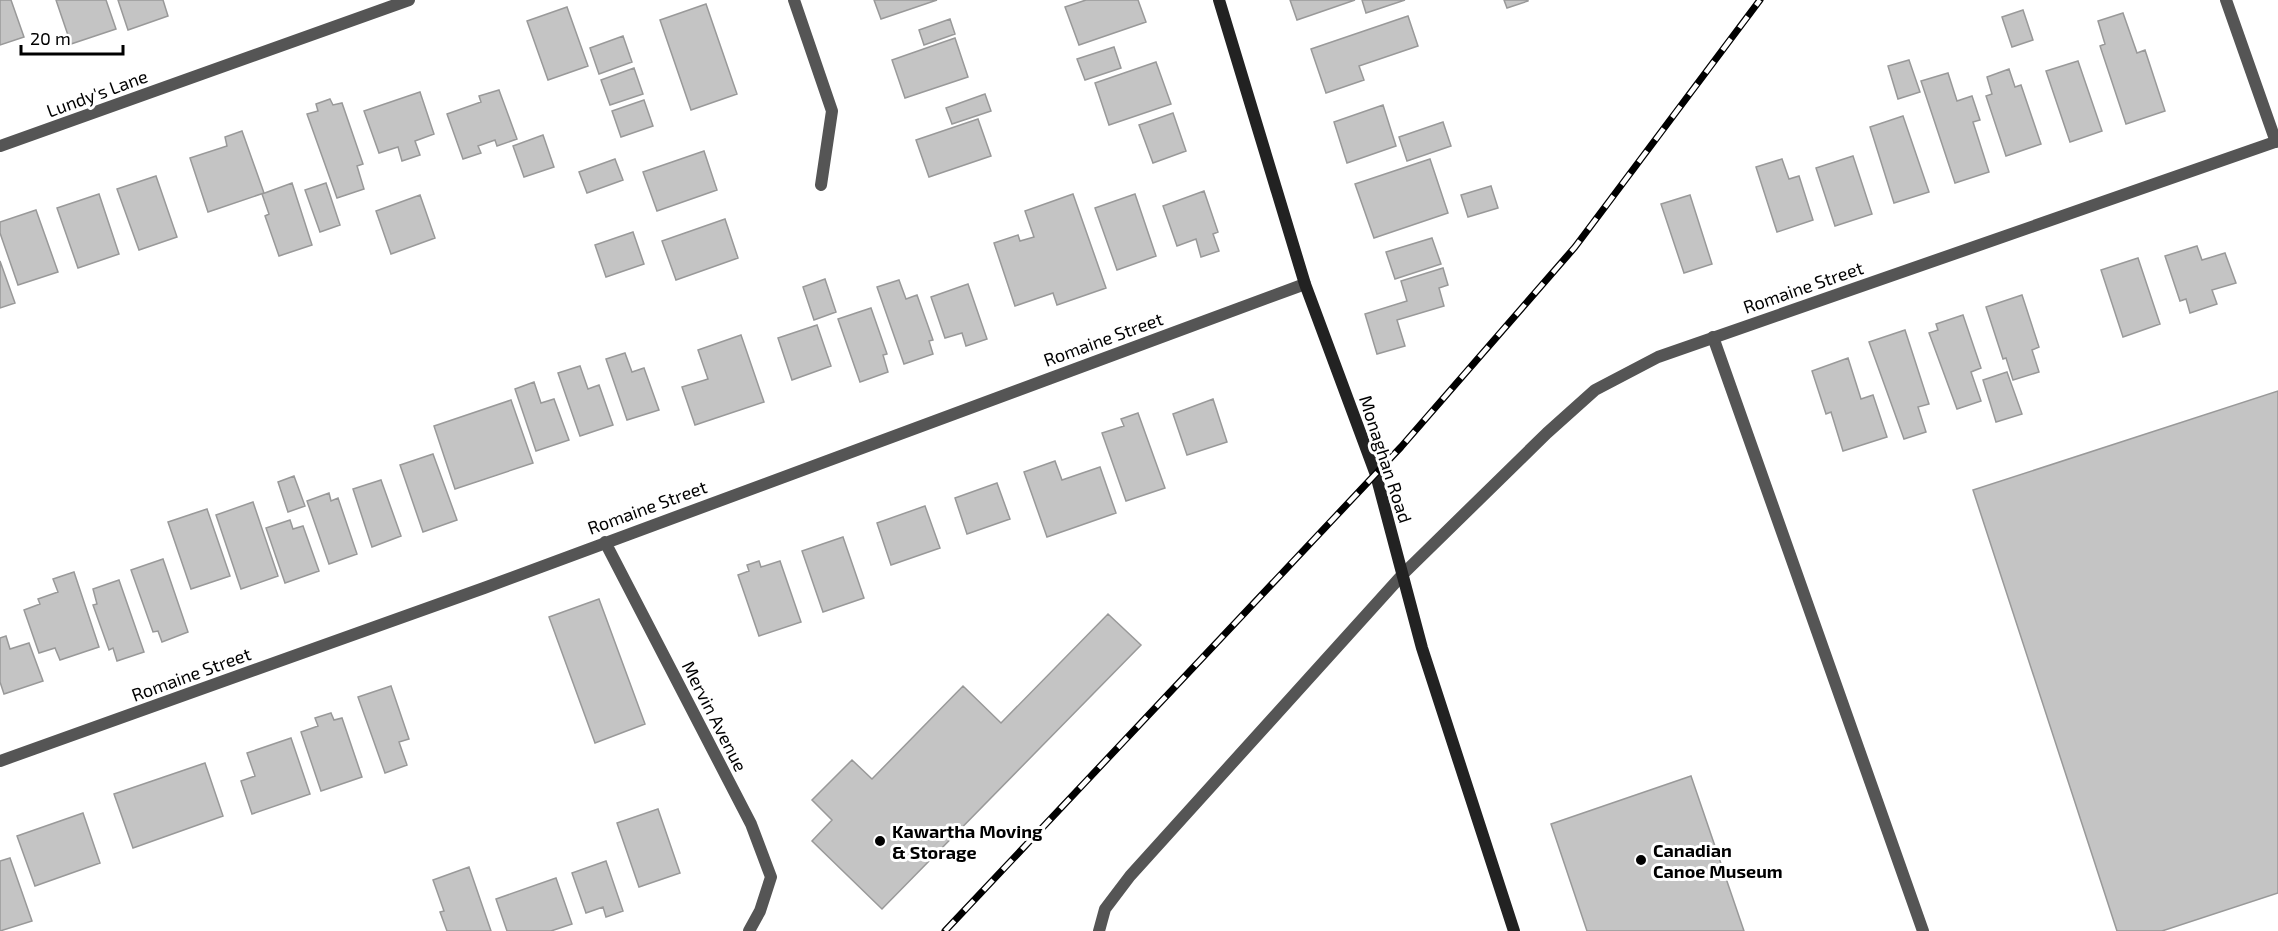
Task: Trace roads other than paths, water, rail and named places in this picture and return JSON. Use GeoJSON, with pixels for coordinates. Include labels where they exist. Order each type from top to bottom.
{"type":"FeatureCollection","features":[{"type":"Feature","properties":{"kind":"main road","name":"Monaghan Road"},"geometry":{"type":"LineString","coordinates":[[1219,0],[1305,284],[1376,475],[1404,573],[1422,648],[1514,931]]}},
{"type":"Feature","properties":{"kind":"street","name":"Lundy's Lane"},"geometry":{"type":"LineString","coordinates":[[0,146],[409,0]]}},
{"type":"Feature","properties":{"kind":"street"},"geometry":{"type":"LineString","coordinates":[[794,0],[832,111],[821,185]]}},
{"type":"Feature","properties":{"kind":"street"},"geometry":{"type":"LineString","coordinates":[[2226,0],[2277,141]]}},
{"type":"Feature","properties":{"kind":"street","name":"Romaine Street"},"geometry":{"type":"LineString","coordinates":[[1099,931],[1105,909],[1130,876],[1404,573],[1547,433],[1595,390],[1658,357],[2277,141]]}},
{"type":"Feature","properties":{"kind":"street","name":"Romaine Street"},"geometry":{"type":"LineString","coordinates":[[0,761],[605,542],[1305,284]]}},
{"type":"Feature","properties":{"kind":"street"},"geometry":{"type":"LineString","coordinates":[[1713,337],[1923,931]]}},
{"type":"Feature","properties":{"kind":"street","name":"Mervin Avenue"},"geometry":{"type":"LineString","coordinates":[[605,542],[751,824],[771,877],[760,911],[749,931]]}},
{"type":"Feature","properties":{"kind":"railway"},"geometry":{"type":"LineString","coordinates":[[945,931],[1401,447],[1575,247],[1760,0]]}},
{"type":"Feature","properties":{"kind":"place","name":"Kawartha Moving & Storage"},"geometry":{"type":"Point","coordinates":[880,841]}},
{"type":"Feature","properties":{"kind":"place","name":"Canadian Canoe Museum"},"geometry":{"type":"Point","coordinates":[1641,860]}}]}
